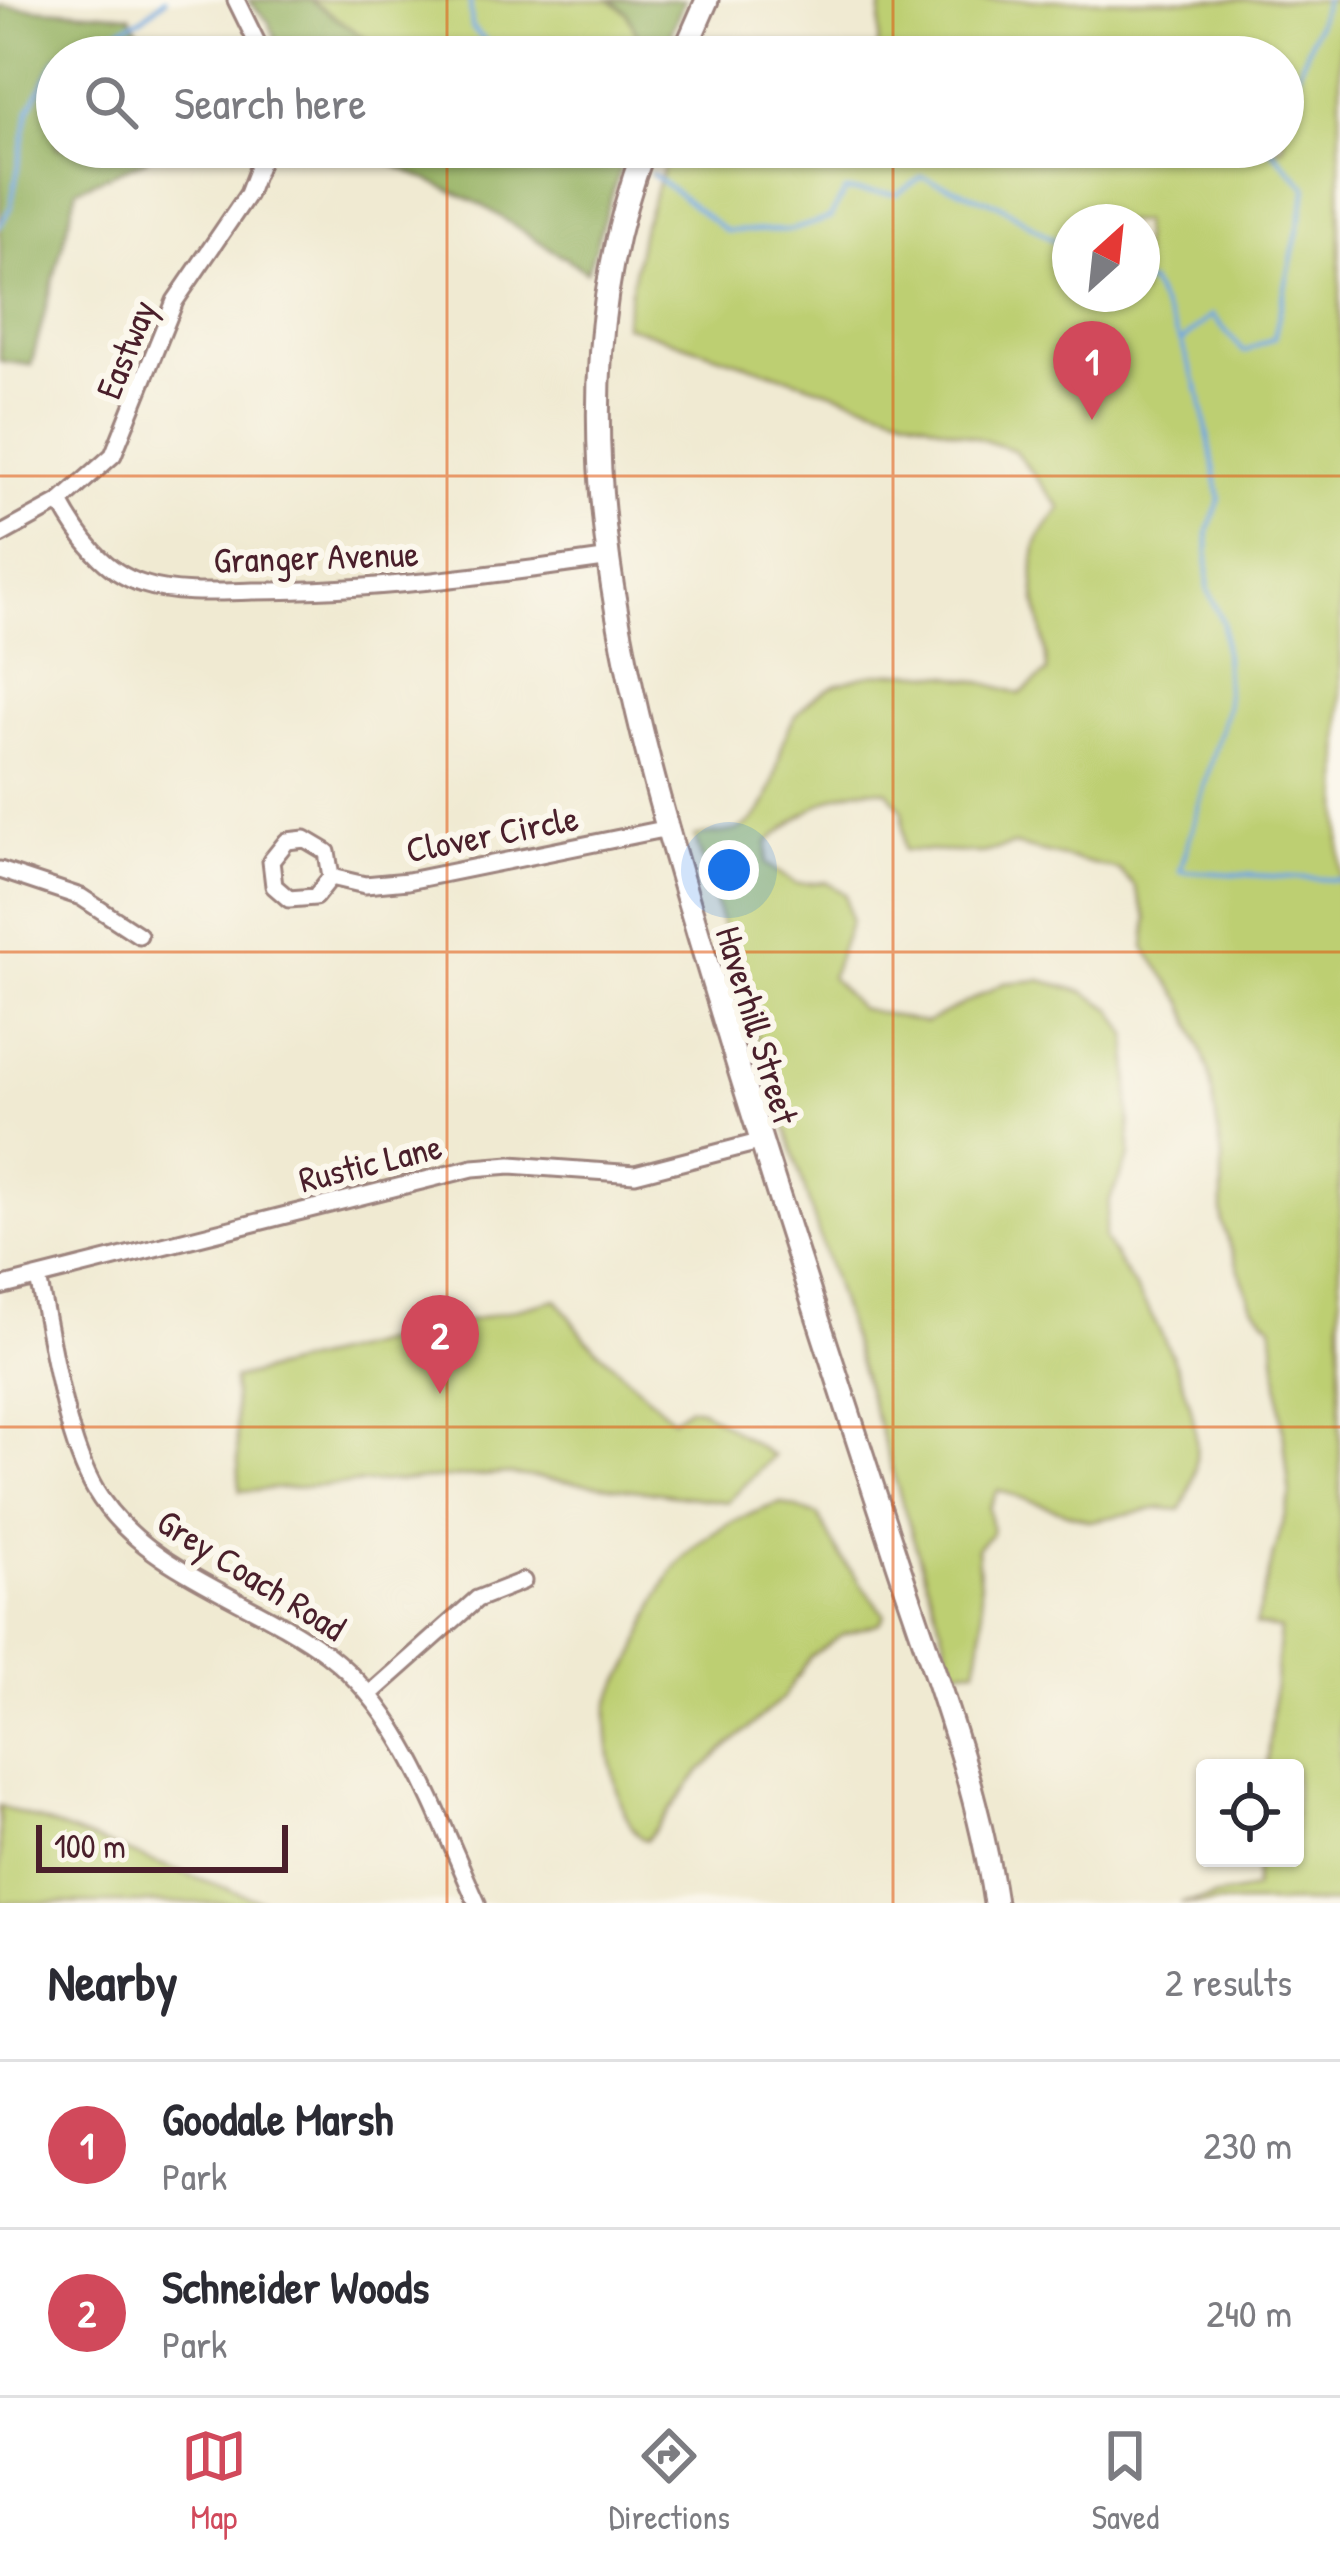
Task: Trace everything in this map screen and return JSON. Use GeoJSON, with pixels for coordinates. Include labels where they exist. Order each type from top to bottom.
{"type":"FeatureCollection","features":[{"type":"Feature","properties":{"kind":"street"},"geometry":{"type":"LineString","coordinates":[[236,0],[254,36]]}},
{"type":"Feature","properties":{"kind":"street"},"geometry":{"type":"LineString","coordinates":[[691,36],[707,0]]}},
{"type":"Feature","properties":{"kind":"street","name":"Eastway"},"geometry":{"type":"LineString","coordinates":[[0,535],[60,502],[101,470],[120,443],[175,301],[248,194],[258,168]]}},
{"type":"Feature","properties":{"kind":"street","name":"Haverhill Street"},"geometry":{"type":"LineString","coordinates":[[638,168],[622,207],[600,327],[598,407],[611,559],[627,671],[664,829],[759,1142],[972,1789],[995,1903]]}},
{"type":"Feature","properties":{"kind":"street","name":"Granger Avenue"},"geometry":{"type":"LineString","coordinates":[[60,502],[82,538],[118,572],[145,585],[188,591],[385,587],[611,559]]}},
{"type":"Feature","properties":{"kind":"street","name":"Clover Circle"},"geometry":{"type":"LineString","coordinates":[[331,877],[365,885],[408,881],[664,829]]}},
{"type":"Feature","properties":{"kind":"street","name":"Clover Circle"},"geometry":{"type":"LineString","coordinates":[[305,839],[326,852],[331,877],[315,897],[290,899],[274,886],[271,861],[281,845],[305,839]]}},
{"type":"Feature","properties":{"kind":"street"},"geometry":{"type":"LineString","coordinates":[[0,870],[81,897],[139,935]]}},
{"type":"Feature","properties":{"kind":"street","name":"Rustic Lane"},"geometry":{"type":"LineString","coordinates":[[0,1287],[452,1172],[511,1165],[635,1174],[759,1142]]}},
{"type":"Feature","properties":{"kind":"street","name":"Grey Coach Road"},"geometry":{"type":"LineString","coordinates":[[38,1279],[79,1449],[94,1488],[114,1516],[154,1550],[325,1652],[370,1694],[405,1753],[477,1903]]}},
{"type":"Feature","properties":{"kind":"street"},"geometry":{"type":"LineString","coordinates":[[370,1694],[476,1599],[523,1581]]}},
{"type":"Feature","properties":{"kind":"green space"},"geometry":{"type":"Polygon","coordinates":[[[248,0],[310,0],[361,36],[274,36],[269,22],[248,0]]]}},
{"type":"Feature","properties":{"kind":"green space"},"geometry":{"type":"Polygon","coordinates":[[[277,0],[649,0],[656,36],[317,36],[277,0]]]}},
{"type":"Feature","properties":{"kind":"green space"},"geometry":{"type":"Polygon","coordinates":[[[610,0],[684,0],[669,36],[638,36],[627,13],[610,0]]]}},
{"type":"Feature","properties":{"kind":"green space"},"geometry":{"type":"Polygon","coordinates":[[[882,0],[1340,0],[1340,1903],[1180,1903],[1254,1889],[1257,1867],[1304,1867],[1304,1759],[1268,1759],[1280,1629],[1255,1625],[1290,1496],[1272,1325],[1252,1306],[1222,1223],[1222,1157],[1209,1072],[1184,1003],[1145,948],[1147,919],[1135,887],[1119,870],[1014,845],[982,853],[904,850],[903,811],[888,791],[839,795],[768,842],[766,864],[796,884],[827,882],[845,894],[851,921],[831,977],[859,1008],[926,1023],[1004,983],[1041,980],[1084,992],[1112,1009],[1128,1035],[1130,1156],[1109,1201],[1104,1239],[1178,1370],[1196,1442],[1193,1477],[1180,1510],[1160,1508],[1090,1521],[998,1490],[989,1508],[992,1534],[977,1548],[983,1621],[976,1668],[954,1669],[695,837],[735,831],[760,813],[784,740],[800,711],[824,691],[887,673],[923,673],[1020,694],[1047,672],[1034,563],[1040,538],[1061,508],[1014,450],[624,325],[642,230],[664,168],[1304,168],[1304,36],[879,36],[882,0]]]}},
{"type":"Feature","properties":{"kind":"green space"},"geometry":{"type":"Polygon","coordinates":[[[0,6],[130,15],[140,36],[36,36],[36,168],[127,168],[77,189],[31,365],[0,361],[0,6]]]}},
{"type":"Feature","properties":{"kind":"green space"},"geometry":{"type":"Polygon","coordinates":[[[401,168],[620,168],[587,272],[482,205],[401,168]]]}},
{"type":"Feature","properties":{"kind":"green space"},"geometry":{"type":"Polygon","coordinates":[[[557,1299],[586,1339],[673,1419],[689,1407],[701,1409],[773,1456],[728,1502],[509,1474],[240,1491],[233,1379],[557,1299]]]}},
{"type":"Feature","properties":{"kind":"green space"},"geometry":{"type":"Polygon","coordinates":[[[781,1503],[818,1515],[840,1556],[885,1615],[880,1623],[841,1635],[810,1657],[783,1698],[701,1770],[646,1841],[627,1819],[614,1779],[607,1718],[611,1697],[635,1655],[661,1590],[685,1556],[729,1524],[781,1503]]]}},
{"type":"Feature","properties":{"kind":"green space"},"geometry":{"type":"Polygon","coordinates":[[[0,1806],[267,1903],[0,1903],[0,1806]]]}},
{"type":"Feature","properties":{"kind":"waterway"},"geometry":{"type":"LineString","coordinates":[[104,36],[141,19],[165,0]]}},
{"type":"Feature","properties":{"kind":"waterway"},"geometry":{"type":"LineString","coordinates":[[470,0],[472,28],[481,36]]}},
{"type":"Feature","properties":{"kind":"waterway"},"geometry":{"type":"LineString","coordinates":[[1304,58],[1326,0]]}},
{"type":"Feature","properties":{"kind":"waterway"},"geometry":{"type":"LineString","coordinates":[[0,226],[11,206],[29,110],[36,97]]}},
{"type":"Feature","properties":{"kind":"waterway"},"geometry":{"type":"LineString","coordinates":[[1288,168],[1307,188],[1274,338],[1244,352],[1212,315],[1181,342],[1200,395],[1220,498],[1208,532],[1208,589],[1223,623],[1227,707],[1180,871],[1340,880]]}},
{"type":"Feature","properties":{"kind":"waterway"},"geometry":{"type":"LineString","coordinates":[[652,174],[726,231],[792,230],[830,218],[845,191],[897,194],[922,177],[1000,205],[1052,239]]}},
{"type":"Feature","properties":{"kind":"waterway"},"geometry":{"type":"LineString","coordinates":[[1160,302],[1181,342]]}},
{"type":"Feature","properties":{"kind":"place","name":"Goodale Marsh"},"geometry":{"type":"Point","coordinates":[1092,420]}},
{"type":"Feature","properties":{"kind":"place","name":"Schneider Woods"},"geometry":{"type":"Point","coordinates":[440,1394]}}]}
